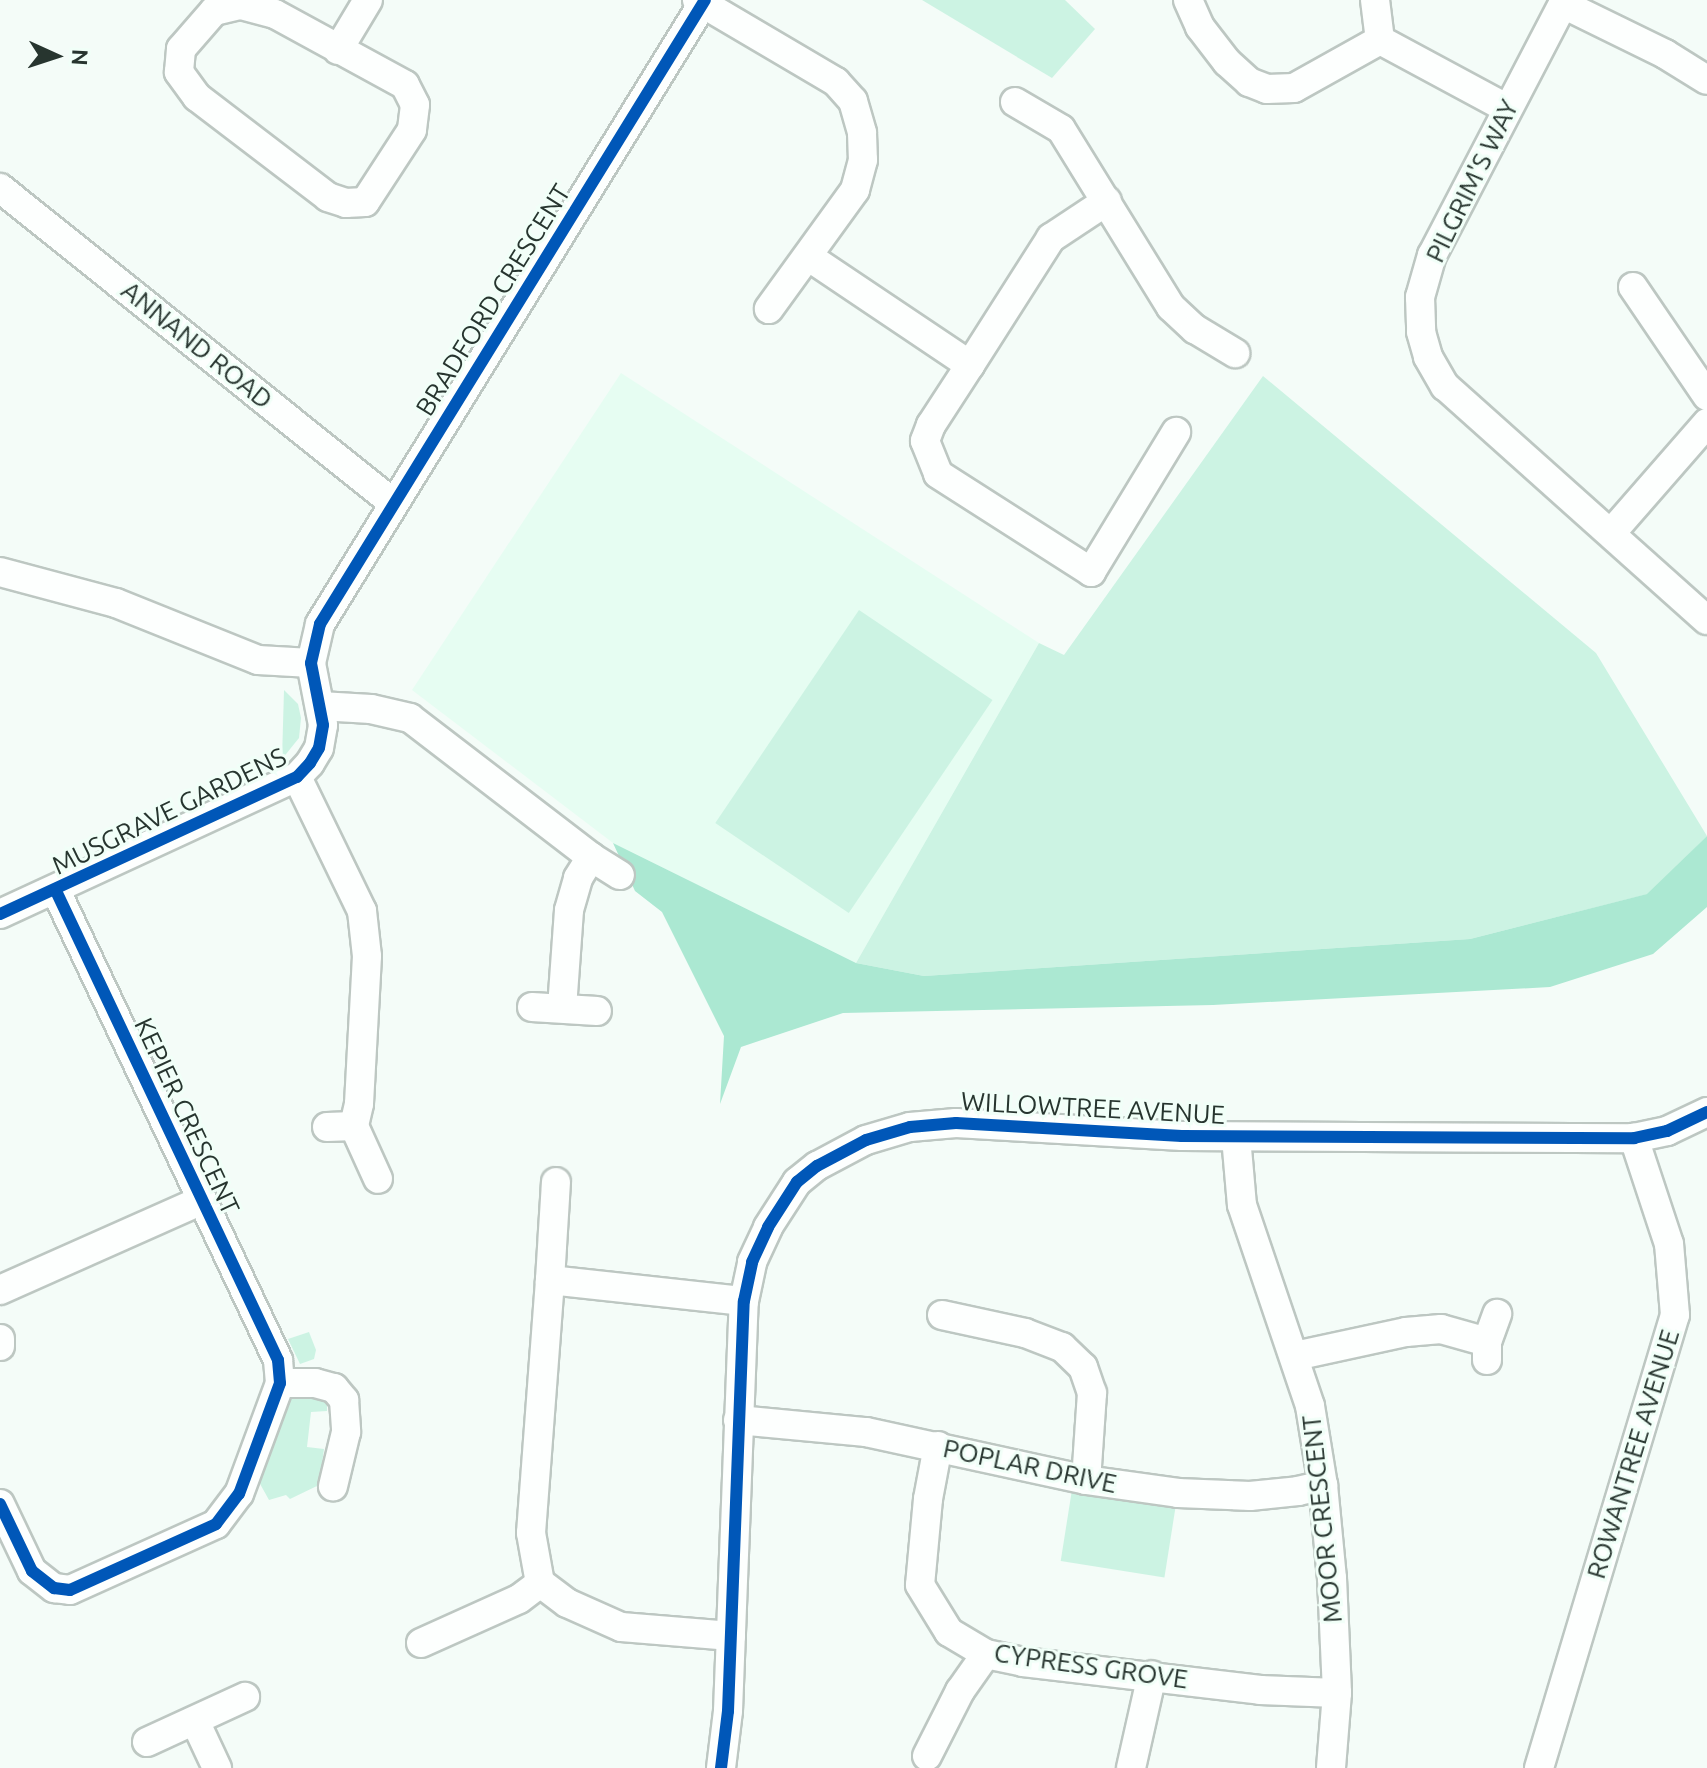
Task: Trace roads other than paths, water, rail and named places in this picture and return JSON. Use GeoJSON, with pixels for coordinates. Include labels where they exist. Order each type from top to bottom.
{"type":"FeatureCollection","features":[{"type":"Feature","properties":{"kind":"street"},"geometry":{"type":"LineString","coordinates":[[338,50],[368,0]]}},
{"type":"Feature","properties":{"kind":"street"},"geometry":{"type":"LineString","coordinates":[[1188,0],[1200,27],[1227,62],[1249,82],[1267,89],[1294,88],[1380,40]]}},
{"type":"Feature","properties":{"kind":"street"},"geometry":{"type":"LineString","coordinates":[[1375,0],[1380,40]]}},
{"type":"Feature","properties":{"kind":"street","name":"BRADFORD CRESCENT"},"geometry":{"type":"LineString","coordinates":[[320,624],[702,1],[836,82],[853,101],[862,133],[863,160],[855,190],[769,309]]}},
{"type":"Feature","properties":{"kind":"street"},"geometry":{"type":"LineString","coordinates":[[1564,2],[1665,54],[1707,80]]}},
{"type":"Feature","properties":{"kind":"street","name":"PILGRIM'S WAY"},"geometry":{"type":"LineString","coordinates":[[1564,2],[1432,255],[1420,297],[1421,332],[1428,357],[1445,386],[1612,532]]}},
{"type":"Feature","properties":{"kind":"street"},"geometry":{"type":"LineString","coordinates":[[241,5],[275,14],[338,50],[405,85],[415,105],[412,130],[365,202],[346,203],[328,197],[197,97],[179,72],[181,49],[214,11],[241,5]]}},
{"type":"Feature","properties":{"kind":"street"},"geometry":{"type":"LineString","coordinates":[[1380,40],[1508,109]]}},
{"type":"Feature","properties":{"kind":"street"},"geometry":{"type":"LineString","coordinates":[[1015,102],[1061,129],[1171,307],[1195,329],[1235,353]]}},
{"type":"Feature","properties":{"kind":"street","name":"ANNAND ROAD"},"geometry":{"type":"LineString","coordinates":[[0,188],[393,503]]}},
{"type":"Feature","properties":{"kind":"street"},"geometry":{"type":"LineString","coordinates":[[1107,201],[1051,238],[931,425],[925,441],[938,474],[1091,572],[1176,432]]}},
{"type":"Feature","properties":{"kind":"street"},"geometry":{"type":"LineString","coordinates":[[809,257],[970,365]]}},
{"type":"Feature","properties":{"kind":"street"},"geometry":{"type":"LineString","coordinates":[[1633,287],[1707,396]]}},
{"type":"Feature","properties":{"kind":"street"},"geometry":{"type":"LineString","coordinates":[[1707,423],[1612,532],[1707,620]]}},
{"type":"Feature","properties":{"kind":"street"},"geometry":{"type":"LineString","coordinates":[[0,572],[116,603],[258,660],[311,663]]}},
{"type":"Feature","properties":{"kind":"street","name":"MUSGRAVE GARDENS"},"geometry":{"type":"LineString","coordinates":[[0,914],[56,891],[297,777],[319,748],[323,725],[311,663],[320,624]]}},
{"type":"Feature","properties":{"kind":"street"},"geometry":{"type":"LineString","coordinates":[[320,706],[371,709],[410,718],[591,857],[620,875]]}},
{"type":"Feature","properties":{"kind":"street"},"geometry":{"type":"LineString","coordinates":[[297,777],[362,911],[367,956],[359,1104],[341,1127],[378,1179]]}},
{"type":"Feature","properties":{"kind":"street"},"geometry":{"type":"LineString","coordinates":[[562,1008],[569,910],[578,878],[591,857]]}},
{"type":"Feature","properties":{"kind":"street","name":"KEPIER CRESCENT"},"geometry":{"type":"LineString","coordinates":[[56,891],[279,1371]]}},
{"type":"Feature","properties":{"kind":"street"},"geometry":{"type":"LineString","coordinates":[[532,1007],[597,1011]]}},
{"type":"Feature","properties":{"kind":"street","name":"WILLOWTREE AVENUE"},"geometry":{"type":"LineString","coordinates":[[721,1768],[731,1636],[744,1301],[752,1262],[768,1227],[797,1182],[837,1153],[866,1140],[910,1127],[956,1123],[1236,1137],[1634,1138],[1667,1131],[1707,1112]]}},
{"type":"Feature","properties":{"kind":"street","name":"MOOR CRESCENT"},"geometry":{"type":"LineString","coordinates":[[1236,1137],[1242,1205],[1310,1406],[1323,1485],[1332,1578],[1337,1693],[1331,1768]]}},
{"type":"Feature","properties":{"kind":"street","name":"ROWANTREE AVENUE"},"geometry":{"type":"LineString","coordinates":[[1539,1768],[1675,1315],[1669,1244],[1634,1138]]}},
{"type":"Feature","properties":{"kind":"street"},"geometry":{"type":"LineString","coordinates":[[556,1182],[531,1533],[540,1583],[567,1603],[621,1627],[731,1636]]}},
{"type":"Feature","properties":{"kind":"street"},"geometry":{"type":"LineString","coordinates":[[0,1290],[202,1200]]}},
{"type":"Feature","properties":{"kind":"street"},"geometry":{"type":"LineString","coordinates":[[550,1280],[744,1301]]}},
{"type":"Feature","properties":{"kind":"street"},"geometry":{"type":"LineString","coordinates":[[1295,1356],[1406,1332],[1441,1329],[1487,1351],[1497,1314]]}},
{"type":"Feature","properties":{"kind":"street"},"geometry":{"type":"LineString","coordinates":[[942,1315],[1025,1333],[1062,1347],[1083,1367],[1092,1393],[1086,1480]]}},
{"type":"Feature","properties":{"kind":"street"},"geometry":{"type":"LineString","coordinates":[[0,1339],[0,1346]]}},
{"type":"Feature","properties":{"kind":"street"},"geometry":{"type":"LineString","coordinates":[[0,1504],[32,1571],[54,1588],[70,1590],[216,1524],[239,1494],[279,1371],[334,1388],[344,1400],[346,1432],[333,1486]]}},
{"type":"Feature","properties":{"kind":"street","name":"POPLAR DRIVE"},"geometry":{"type":"LineString","coordinates":[[738,1420],[866,1432],[1086,1480],[1178,1493],[1250,1496],[1323,1485]]}},
{"type":"Feature","properties":{"kind":"street","name":"CYPRESS GROVE"},"geometry":{"type":"LineString","coordinates":[[938,1446],[928,1499],[920,1585],[949,1632],[986,1654],[1038,1664],[1260,1690],[1337,1693]]}},
{"type":"Feature","properties":{"kind":"street"},"geometry":{"type":"LineString","coordinates":[[422,1646],[519,1599],[540,1583]]}},
{"type":"Feature","properties":{"kind":"street"},"geometry":{"type":"LineString","coordinates":[[927,1757],[960,1691],[986,1654]]}},
{"type":"Feature","properties":{"kind":"street"},"geometry":{"type":"LineString","coordinates":[[1131,1768],[1152,1675]]}},
{"type":"Feature","properties":{"kind":"street"},"geometry":{"type":"LineString","coordinates":[[147,1742],[245,1697]]}},
{"type":"Feature","properties":{"kind":"street"},"geometry":{"type":"LineString","coordinates":[[195,1721],[217,1768]]}}]}
